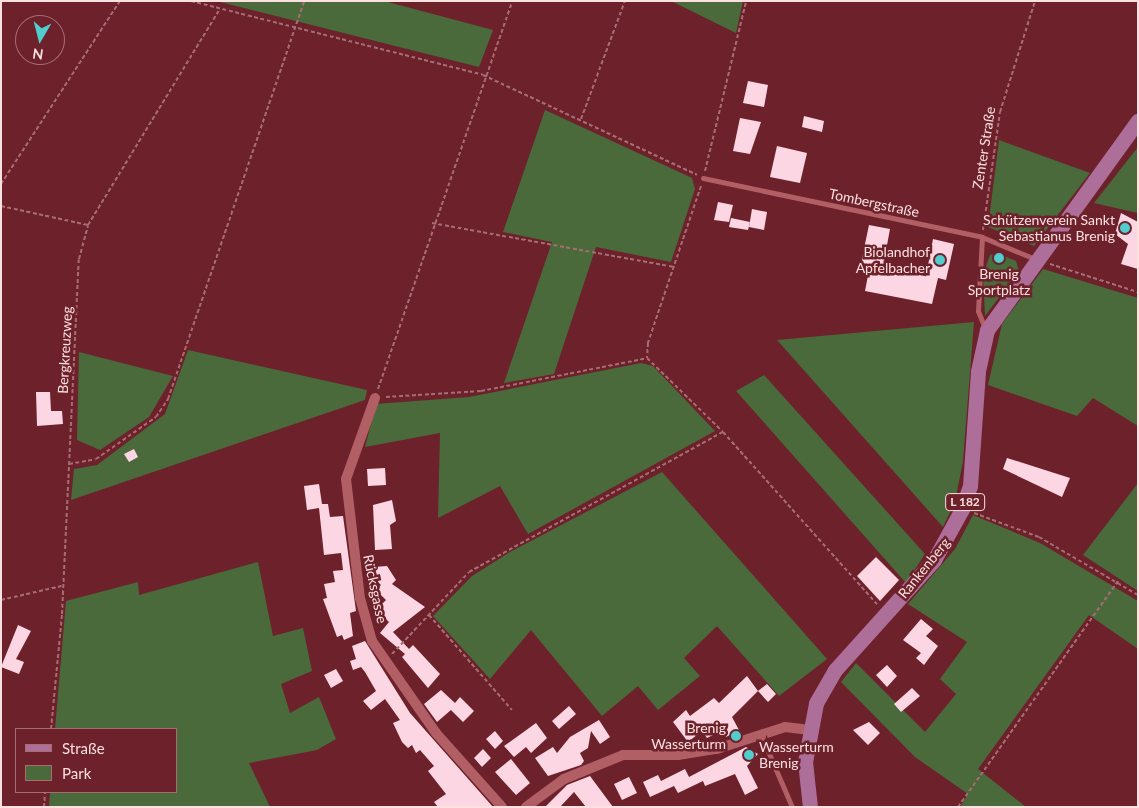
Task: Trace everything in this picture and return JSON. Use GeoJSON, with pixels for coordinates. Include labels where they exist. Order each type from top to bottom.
{"type":"FeatureCollection","features":[{"type":"Feature","properties":{"kind":"main road","name":"L 182"},"geometry":{"type":"LineString","coordinates":[[1036,260],[1138,121]]}},
{"type":"Feature","properties":{"kind":"main road","name":"Rankenberg"},"geometry":{"type":"LineString","coordinates":[[810,807],[804,762],[808,730],[816,703],[835,670],[934,560],[962,509],[970,486],[978,371],[987,330],[1036,260]]}},
{"type":"Feature","properties":{"kind":"street","name":"Rücksgasse"},"geometry":{"type":"LineString","coordinates":[[375,398],[346,479],[360,598],[384,662],[436,733],[502,807]]}},
{"type":"Feature","properties":{"kind":"street"},"geometry":{"type":"LineString","coordinates":[[532,805],[597,762],[623,755],[678,755],[717,749],[785,727],[808,730]]}},
{"type":"Feature","properties":{"kind":"lane","name":"Tombergstraße"},"geometry":{"type":"LineString","coordinates":[[703,178],[982,238],[1036,260]]}},
{"type":"Feature","properties":{"kind":"lane"},"geometry":{"type":"LineString","coordinates":[[982,238],[978,311],[987,330]]}},
{"type":"Feature","properties":{"kind":"lane"},"geometry":{"type":"LineString","coordinates":[[761,735],[792,807]]}},
{"type":"Feature","properties":{"kind":"path"},"geometry":{"type":"LineString","coordinates":[[1,184],[120,1]]}},
{"type":"Feature","properties":{"kind":"path"},"geometry":{"type":"LineString","coordinates":[[191,1],[483,75],[581,119],[703,178]]}},
{"type":"Feature","properties":{"kind":"path"},"geometry":{"type":"LineString","coordinates":[[69,464],[96,459],[156,417],[168,399],[304,1]]}},
{"type":"Feature","properties":{"kind":"path"},"geometry":{"type":"LineString","coordinates":[[512,1],[483,75],[375,398],[481,391],[647,358]]}},
{"type":"Feature","properties":{"kind":"path"},"geometry":{"type":"LineString","coordinates":[[581,119],[625,1]]}},
{"type":"Feature","properties":{"kind":"path"},"geometry":{"type":"LineString","coordinates":[[647,358],[703,178],[746,1]]}},
{"type":"Feature","properties":{"kind":"path","name":"Zenter Straße"},"geometry":{"type":"LineString","coordinates":[[982,238],[1000,112],[1035,1]]}},
{"type":"Feature","properties":{"kind":"path","name":"Bergkreuzweg"},"geometry":{"type":"LineString","coordinates":[[51,728],[69,464],[79,259],[88,225],[220,9]]}},
{"type":"Feature","properties":{"kind":"path"},"geometry":{"type":"LineString","coordinates":[[1,206],[88,225]]}},
{"type":"Feature","properties":{"kind":"path"},"geometry":{"type":"LineString","coordinates":[[432,223],[674,267]]}},
{"type":"Feature","properties":{"kind":"path"},"geometry":{"type":"LineString","coordinates":[[1036,260],[1138,292]]}},
{"type":"Feature","properties":{"kind":"path"},"geometry":{"type":"LineString","coordinates":[[647,358],[723,432],[886,613]]}},
{"type":"Feature","properties":{"kind":"path"},"geometry":{"type":"LineString","coordinates":[[384,662],[469,572],[723,432]]}},
{"type":"Feature","properties":{"kind":"path"},"geometry":{"type":"LineString","coordinates":[[972,503],[970,512],[1039,537],[1118,581],[1138,595]]}},
{"type":"Feature","properties":{"kind":"path"},"geometry":{"type":"LineString","coordinates":[[958,807],[1118,581]]}},
{"type":"Feature","properties":{"kind":"path"},"geometry":{"type":"LineString","coordinates":[[1,600],[61,586]]}},
{"type":"Feature","properties":{"kind":"path"},"geometry":{"type":"LineString","coordinates":[[429,615],[512,710]]}},
{"type":"Feature","properties":{"kind":"path"},"geometry":{"type":"LineString","coordinates":[[44,807],[45,793]]}},
{"type":"Feature","properties":{"kind":"green space"},"geometry":{"type":"Polygon","coordinates":[[[216,1],[384,1],[493,30],[479,67],[216,1]]]}},
{"type":"Feature","properties":{"kind":"green space"},"geometry":{"type":"Polygon","coordinates":[[[671,1],[743,1],[736,33],[671,1]]]}},
{"type":"Feature","properties":{"kind":"green space"},"geometry":{"type":"Polygon","coordinates":[[[545,110],[692,178],[695,189],[671,262],[596,247],[554,374],[504,383],[552,242],[503,232],[545,110]]]}},
{"type":"Feature","properties":{"kind":"green space"},"geometry":{"type":"Polygon","coordinates":[[[999,140],[1090,173],[1034,246],[988,227],[999,140]]]}},
{"type":"Feature","properties":{"kind":"green space"},"geometry":{"type":"Polygon","coordinates":[[[1138,147],[1138,213],[1094,203],[1138,147]]]}},
{"type":"Feature","properties":{"kind":"green space"},"geometry":{"type":"Polygon","coordinates":[[[997,253],[1016,261],[1019,271],[985,316],[983,275],[990,255],[997,253]]]}},
{"type":"Feature","properties":{"kind":"green space"},"geometry":{"type":"Polygon","coordinates":[[[1043,269],[1138,298],[1138,426],[1093,398],[1077,416],[988,385],[1002,324],[1043,269]]]}},
{"type":"Feature","properties":{"kind":"green space"},"geometry":{"type":"Polygon","coordinates":[[[974,322],[963,461],[955,502],[943,527],[777,340],[974,322]]]}},
{"type":"Feature","properties":{"kind":"green space"},"geometry":{"type":"Polygon","coordinates":[[[188,350],[367,390],[365,400],[71,500],[74,469],[97,465],[165,414],[188,350]]]}},
{"type":"Feature","properties":{"kind":"green space"},"geometry":{"type":"Polygon","coordinates":[[[79,352],[173,376],[149,417],[100,450],[77,440],[79,352]]]}},
{"type":"Feature","properties":{"kind":"green space"},"geometry":{"type":"Polygon","coordinates":[[[641,363],[653,366],[715,431],[528,534],[500,486],[438,518],[440,433],[365,447],[376,404],[469,397],[641,363]]]}},
{"type":"Feature","properties":{"kind":"green space"},"geometry":{"type":"Polygon","coordinates":[[[764,375],[925,554],[906,583],[736,391],[764,375]]]}},
{"type":"Feature","properties":{"kind":"green space"},"geometry":{"type":"Polygon","coordinates":[[[662,472],[827,659],[779,696],[717,626],[684,658],[700,676],[658,710],[638,686],[602,716],[531,630],[490,679],[433,616],[472,576],[510,552],[662,472]]]}},
{"type":"Feature","properties":{"kind":"green space"},"geometry":{"type":"Polygon","coordinates":[[[1138,483],[1138,591],[1083,555],[1138,483]]]}},
{"type":"Feature","properties":{"kind":"green space"},"geometry":{"type":"Polygon","coordinates":[[[973,515],[1040,543],[1138,601],[1138,649],[1089,615],[978,769],[1026,807],[960,807],[968,794],[915,757],[841,682],[856,663],[925,732],[956,694],[940,679],[967,642],[908,604],[955,549],[973,515]]]}},
{"type":"Feature","properties":{"kind":"green space"},"geometry":{"type":"Polygon","coordinates":[[[258,562],[273,636],[303,628],[312,671],[281,684],[290,713],[319,697],[336,739],[317,750],[249,763],[270,807],[49,807],[50,793],[178,793],[178,728],[55,728],[66,601],[138,582],[139,595],[258,562]]]}},
{"type":"Feature","properties":{"kind":"building"},"geometry":{"type":"Polygon","coordinates":[[[748,81],[768,85],[764,107],[743,103],[748,81]]]}},
{"type":"Feature","properties":{"kind":"building"},"geometry":{"type":"Polygon","coordinates":[[[804,116],[824,121],[822,132],[802,127],[804,116]]]}},
{"type":"Feature","properties":{"kind":"building"},"geometry":{"type":"Polygon","coordinates":[[[740,118],[761,122],[750,154],[733,151],[740,118]]]}},
{"type":"Feature","properties":{"kind":"building"},"geometry":{"type":"Polygon","coordinates":[[[777,146],[807,153],[800,183],[770,177],[777,146]]]}},
{"type":"Feature","properties":{"kind":"building"},"geometry":{"type":"Polygon","coordinates":[[[718,202],[733,205],[729,222],[714,220],[718,202]]]}},
{"type":"Feature","properties":{"kind":"building"},"geometry":{"type":"Polygon","coordinates":[[[752,209],[767,212],[764,230],[749,227],[752,209]]]}},
{"type":"Feature","properties":{"kind":"building"},"geometry":{"type":"Polygon","coordinates":[[[1121,213],[1138,222],[1138,269],[1121,264],[1128,244],[1115,234],[1121,213]]]}},
{"type":"Feature","properties":{"kind":"building"},"geometry":{"type":"Polygon","coordinates":[[[731,218],[750,222],[748,230],[729,227],[731,218]]]}},
{"type":"Feature","properties":{"kind":"building"},"geometry":{"type":"Polygon","coordinates":[[[869,225],[890,229],[883,267],[926,276],[933,239],[954,244],[946,280],[938,278],[932,304],[865,291],[870,265],[861,263],[869,225]]]}},
{"type":"Feature","properties":{"kind":"building"},"geometry":{"type":"Polygon","coordinates":[[[36,392],[50,392],[51,411],[62,411],[63,424],[37,426],[36,392]]]}},
{"type":"Feature","properties":{"kind":"building"},"geometry":{"type":"Polygon","coordinates":[[[134,449],[138,457],[129,462],[124,454],[134,449]]]}},
{"type":"Feature","properties":{"kind":"building"},"geometry":{"type":"Polygon","coordinates":[[[1007,458],[1070,478],[1062,497],[1003,469],[1007,458]]]}},
{"type":"Feature","properties":{"kind":"building"},"geometry":{"type":"Polygon","coordinates":[[[385,468],[386,485],[368,486],[367,469],[385,468]]]}},
{"type":"Feature","properties":{"kind":"building"},"geometry":{"type":"Polygon","coordinates":[[[319,484],[322,504],[328,504],[330,517],[343,516],[356,611],[350,613],[353,636],[344,640],[342,635],[337,637],[323,599],[327,598],[324,584],[335,582],[333,571],[343,570],[341,553],[324,555],[319,508],[307,510],[304,486],[319,484]]]}},
{"type":"Feature","properties":{"kind":"building"},"geometry":{"type":"Polygon","coordinates":[[[392,500],[396,521],[390,525],[392,549],[375,550],[373,505],[392,500]]]}},
{"type":"Feature","properties":{"kind":"building"},"geometry":{"type":"Polygon","coordinates":[[[876,557],[899,580],[880,601],[857,576],[876,557]]]}},
{"type":"Feature","properties":{"kind":"building"},"geometry":{"type":"Polygon","coordinates":[[[387,566],[396,580],[392,584],[425,607],[393,632],[409,649],[413,645],[440,674],[428,688],[402,657],[405,654],[380,633],[389,622],[376,610],[386,600],[376,590],[381,585],[375,579],[374,567],[387,566]]]}},
{"type":"Feature","properties":{"kind":"building"},"geometry":{"type":"Polygon","coordinates":[[[921,619],[933,629],[926,636],[938,646],[924,665],[916,658],[921,653],[903,640],[921,619]]]}},
{"type":"Feature","properties":{"kind":"building"},"geometry":{"type":"Polygon","coordinates":[[[18,625],[31,631],[16,659],[24,662],[19,674],[1,667],[18,625]]]}},
{"type":"Feature","properties":{"kind":"building"},"geometry":{"type":"Polygon","coordinates":[[[365,641],[410,713],[493,807],[438,807],[434,802],[446,794],[428,771],[434,766],[420,750],[416,753],[412,745],[408,748],[402,742],[393,723],[400,720],[385,699],[371,710],[363,701],[376,691],[361,667],[353,670],[350,661],[356,659],[352,646],[365,641]]]}},
{"type":"Feature","properties":{"kind":"building"},"geometry":{"type":"Polygon","coordinates":[[[887,665],[897,676],[887,687],[876,675],[887,665]]]}},
{"type":"Feature","properties":{"kind":"building"},"geometry":{"type":"Polygon","coordinates":[[[336,669],[343,681],[331,688],[324,675],[336,669]]]}},
{"type":"Feature","properties":{"kind":"building"},"geometry":{"type":"Polygon","coordinates":[[[747,676],[758,691],[732,717],[739,730],[726,737],[723,730],[707,738],[702,731],[688,742],[673,722],[686,710],[690,716],[714,698],[719,703],[747,676]]]}},
{"type":"Feature","properties":{"kind":"building"},"geometry":{"type":"Polygon","coordinates":[[[767,684],[776,694],[768,702],[758,691],[767,684]]]}},
{"type":"Feature","properties":{"kind":"building"},"geometry":{"type":"Polygon","coordinates":[[[912,688],[920,696],[901,712],[894,704],[912,688]]]}},
{"type":"Feature","properties":{"kind":"building"},"geometry":{"type":"Polygon","coordinates":[[[441,690],[455,703],[460,697],[474,711],[463,722],[451,710],[437,722],[424,704],[441,690]]]}},
{"type":"Feature","properties":{"kind":"building"},"geometry":{"type":"Polygon","coordinates":[[[569,706],[576,714],[559,729],[552,721],[569,706]]]}},
{"type":"Feature","properties":{"kind":"building"},"geometry":{"type":"Polygon","coordinates":[[[599,720],[610,737],[600,744],[591,731],[588,748],[580,753],[584,761],[581,765],[548,776],[535,758],[553,747],[557,753],[570,737],[599,720]]]}},
{"type":"Feature","properties":{"kind":"building"},"geometry":{"type":"Polygon","coordinates":[[[869,722],[880,733],[868,745],[853,730],[869,722]]]}},
{"type":"Feature","properties":{"kind":"building"},"geometry":{"type":"Polygon","coordinates":[[[536,723],[547,738],[531,753],[526,747],[514,757],[504,746],[536,723]]]}},
{"type":"Feature","properties":{"kind":"building"},"geometry":{"type":"Polygon","coordinates":[[[495,731],[503,741],[495,749],[486,739],[495,731]]]}},
{"type":"Feature","properties":{"kind":"building"},"geometry":{"type":"Polygon","coordinates":[[[746,747],[758,754],[747,766],[758,788],[745,795],[735,774],[705,786],[703,781],[678,793],[674,786],[650,797],[643,782],[658,775],[661,781],[685,769],[689,777],[746,747]]]}},
{"type":"Feature","properties":{"kind":"building"},"geometry":{"type":"Polygon","coordinates":[[[483,749],[491,758],[482,767],[474,758],[483,749]]]}},
{"type":"Feature","properties":{"kind":"building"},"geometry":{"type":"Polygon","coordinates":[[[511,759],[530,783],[516,795],[495,772],[511,759]]]}},
{"type":"Feature","properties":{"kind":"building"},"geometry":{"type":"Polygon","coordinates":[[[590,776],[613,807],[586,807],[574,792],[560,807],[545,807],[567,785],[590,776]]]}},
{"type":"Feature","properties":{"kind":"building"},"geometry":{"type":"Polygon","coordinates":[[[629,777],[637,793],[622,800],[614,784],[629,777]]]}},
{"type":"Feature","properties":{"kind":"place","name":"Schützenverein Sankt Sebastianus Brenig"},"geometry":{"type":"Point","coordinates":[1125,228]}},
{"type":"Feature","properties":{"kind":"place","name":"Brenig Sportplatz"},"geometry":{"type":"Point","coordinates":[999,258]}},
{"type":"Feature","properties":{"kind":"place","name":"Biolandhof Apfelbacher"},"geometry":{"type":"Point","coordinates":[940,260]}},
{"type":"Feature","properties":{"kind":"place","name":"Brenig Wasserturm"},"geometry":{"type":"Point","coordinates":[736,736]}},
{"type":"Feature","properties":{"kind":"place","name":"Wasserturm Brenig"},"geometry":{"type":"Point","coordinates":[749,755]}}]}
